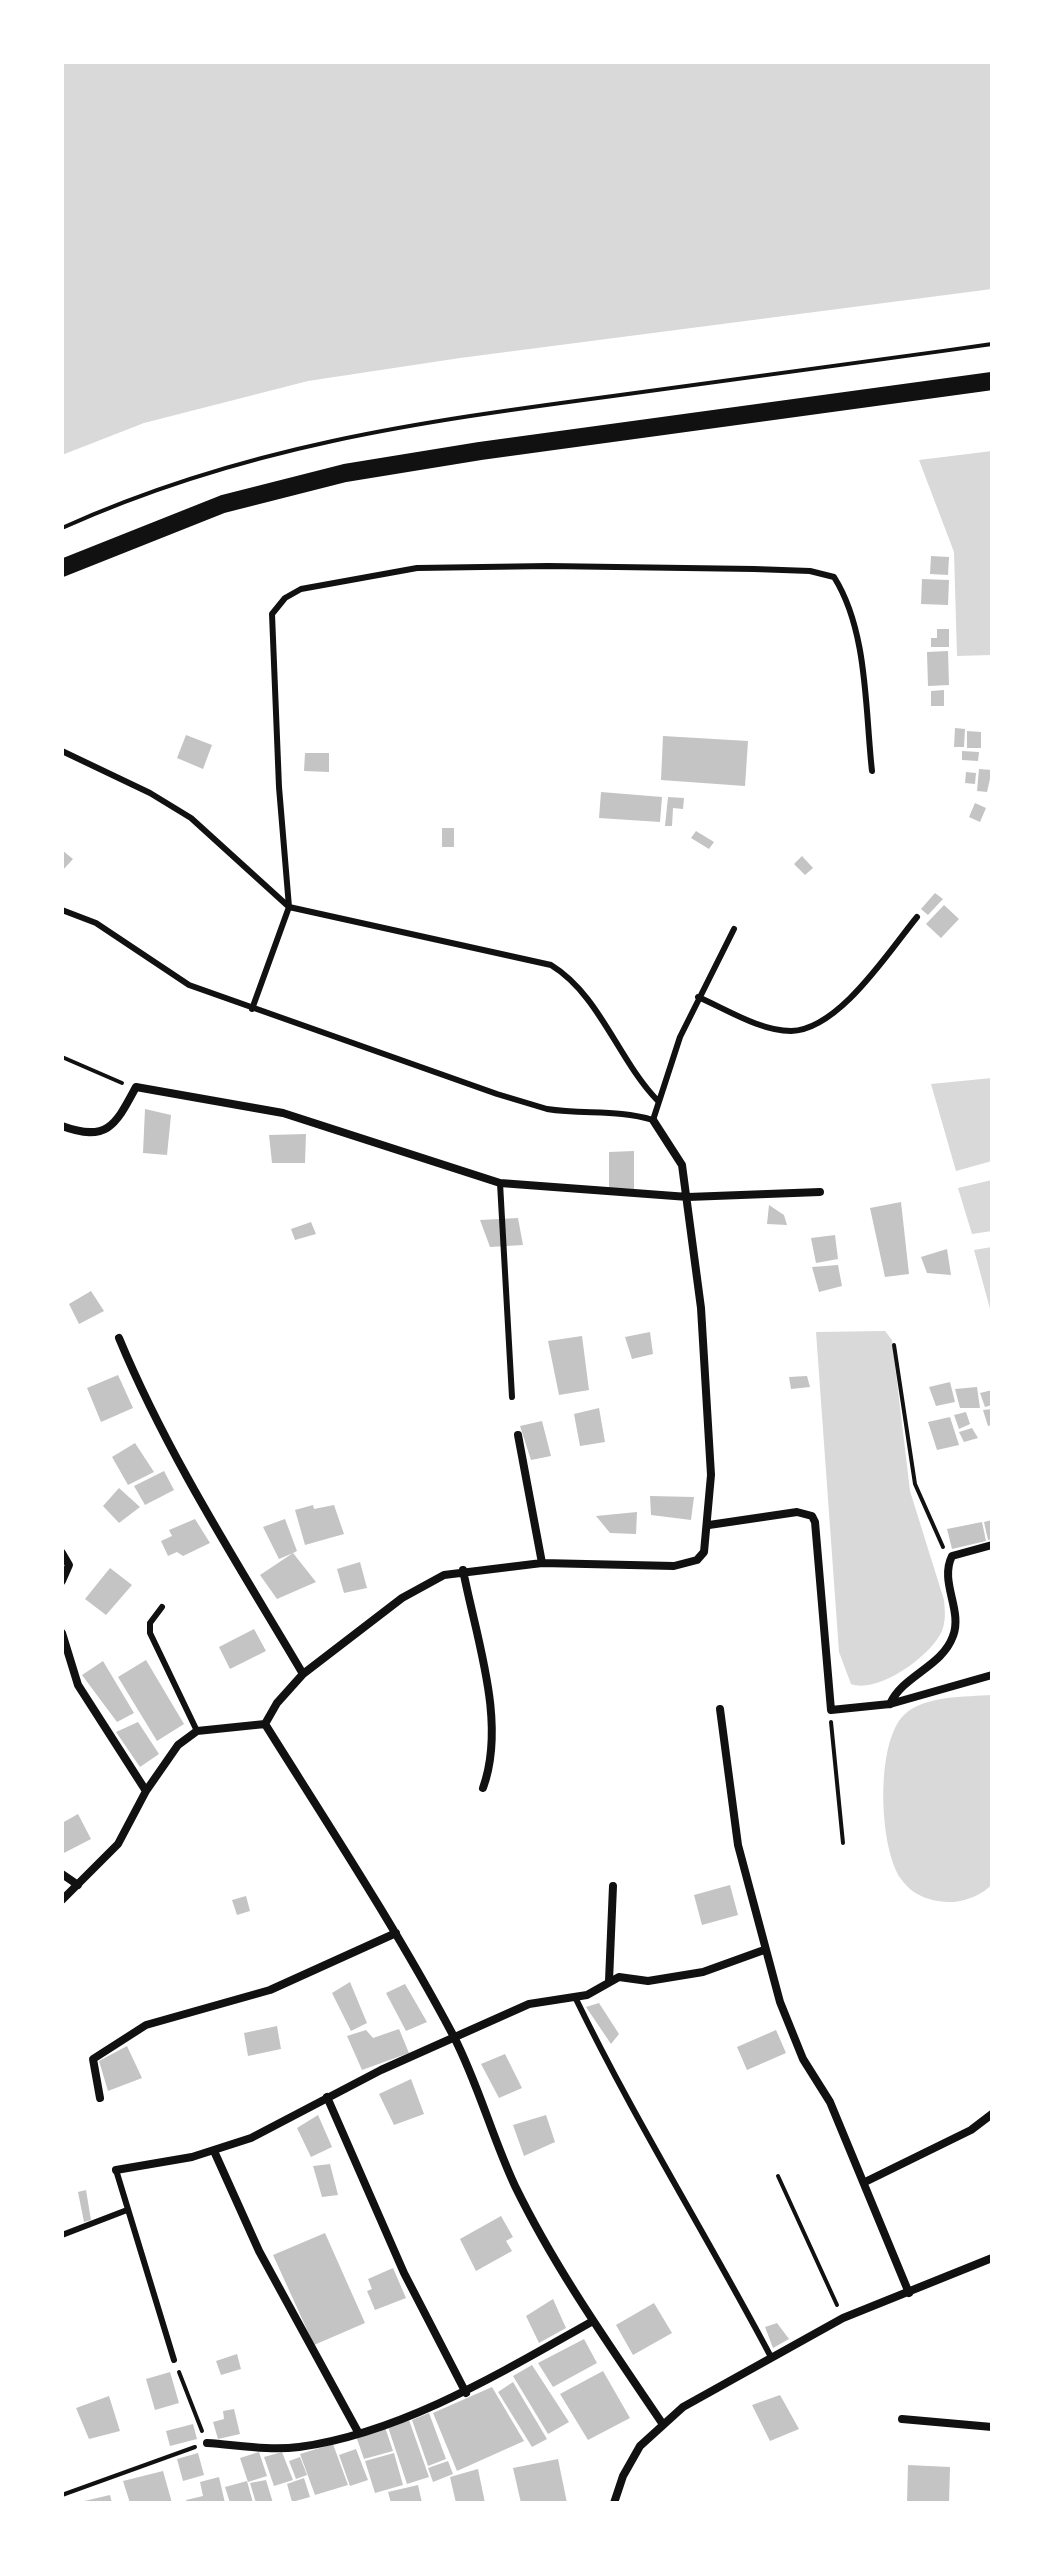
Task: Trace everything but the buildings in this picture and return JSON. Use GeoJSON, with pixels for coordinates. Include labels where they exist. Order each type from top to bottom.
{"type":"FeatureCollection","features":[{"type":"Feature","properties":{"kind":"main road"},"geometry":{"type":"LineString","coordinates":[[62,568],[223,504],[345,473],[496,448],[992,381]]}},
{"type":"Feature","properties":{"kind":"street"},"geometry":{"type":"LineString","coordinates":[[62,1126],[79,1132],[108,1129],[117,1123],[136,1087],[283,1113],[500,1183],[688,1197],[820,1192]]}},
{"type":"Feature","properties":{"kind":"street"},"geometry":{"type":"LineString","coordinates":[[265,1724],[277,1703],[303,1674],[402,1598],[444,1575],[463,1570],[542,1563],[674,1566],[697,1560],[707,1545],[709,1428],[701,1308],[688,1197],[682,1165],[675,1149],[653,1120]]}},
{"type":"Feature","properties":{"kind":"street"},"geometry":{"type":"LineString","coordinates":[[119,1338],[160,1429],[303,1674]]}},
{"type":"Feature","properties":{"kind":"street"},"geometry":{"type":"LineString","coordinates":[[518,1435],[542,1563]]}},
{"type":"Feature","properties":{"kind":"street"},"geometry":{"type":"LineString","coordinates":[[709,1525],[797,1512],[812,1516],[817,1529],[831,1710],[890,1704],[992,1675]]}},
{"type":"Feature","properties":{"kind":"street"},"geometry":{"type":"LineString","coordinates":[[890,1704],[898,1690],[935,1660],[953,1637],[955,1618],[948,1586],[949,1561],[956,1553],[992,1545]]}},
{"type":"Feature","properties":{"kind":"street"},"geometry":{"type":"LineString","coordinates":[[62,1553],[69,1565],[62,1581]]}},
{"type":"Feature","properties":{"kind":"street"},"geometry":{"type":"LineString","coordinates":[[463,1570],[493,1722],[494,1747],[483,1788]]}},
{"type":"Feature","properties":{"kind":"street"},"geometry":{"type":"LineString","coordinates":[[62,1633],[78,1685],[146,1791]]}},
{"type":"Feature","properties":{"kind":"street"},"geometry":{"type":"LineString","coordinates":[[720,1709],[738,1845],[764,1950],[803,2059],[830,2102],[909,2293]]}},
{"type":"Feature","properties":{"kind":"street"},"geometry":{"type":"LineString","coordinates":[[62,1900],[118,1844],[146,1791],[178,1745],[197,1731],[265,1724]]}},
{"type":"Feature","properties":{"kind":"street"},"geometry":{"type":"LineString","coordinates":[[265,1724],[396,1933],[454,2038],[515,2186],[593,2321],[662,2423]]}},
{"type":"Feature","properties":{"kind":"street"},"geometry":{"type":"LineString","coordinates":[[62,1874],[78,1885]]}},
{"type":"Feature","properties":{"kind":"street"},"geometry":{"type":"LineString","coordinates":[[609,1981],[613,1886]]}},
{"type":"Feature","properties":{"kind":"street"},"geometry":{"type":"LineString","coordinates":[[100,2098],[93,2059],[127,2036],[171,2017],[270,1990],[396,1933]]}},
{"type":"Feature","properties":{"kind":"street"},"geometry":{"type":"LineString","coordinates":[[116,2170],[214,2151],[251,2138],[327,2097],[529,2004],[575,1997],[600,1989],[619,1977],[648,1981],[703,1972],[764,1950]]}},
{"type":"Feature","properties":{"kind":"street"},"geometry":{"type":"LineString","coordinates":[[327,2097],[404,2273],[466,2393]]}},
{"type":"Feature","properties":{"kind":"street"},"geometry":{"type":"LineString","coordinates":[[865,2182],[971,2130],[992,2114]]}},
{"type":"Feature","properties":{"kind":"street"},"geometry":{"type":"LineString","coordinates":[[214,2151],[259,2251],[358,2432]]}},
{"type":"Feature","properties":{"kind":"street"},"geometry":{"type":"LineString","coordinates":[[614,2503],[623,2476],[640,2446],[662,2423],[708,2391],[843,2318],[992,2258]]}},
{"type":"Feature","properties":{"kind":"street"},"geometry":{"type":"LineString","coordinates":[[207,2443],[299,2447],[358,2432],[466,2393],[593,2321]]}},
{"type":"Feature","properties":{"kind":"street"},"geometry":{"type":"LineString","coordinates":[[902,2419],[992,2427]]}},
{"type":"Feature","properties":{"kind":"lane"},"geometry":{"type":"LineString","coordinates":[[252,1009],[289,907],[272,614],[285,598],[301,589],[417,568],[754,569],[810,571],[834,577],[848,599],[857,643],[872,771]]}},
{"type":"Feature","properties":{"kind":"lane"},"geometry":{"type":"LineString","coordinates":[[62,751],[150,793],[191,818],[289,907],[551,965],[571,977],[638,1080],[658,1101]]}},
{"type":"Feature","properties":{"kind":"lane"},"geometry":{"type":"LineString","coordinates":[[62,910],[96,923],[189,985],[252,1009],[547,1109],[571,1113],[625,1112],[653,1120],[680,1037],[734,929]]}},
{"type":"Feature","properties":{"kind":"lane"},"geometry":{"type":"LineString","coordinates":[[698,997],[770,1027],[806,1028],[822,1022],[839,1008],[917,917]]}},
{"type":"Feature","properties":{"kind":"lane"},"geometry":{"type":"LineString","coordinates":[[500,1183],[512,1397]]}},
{"type":"Feature","properties":{"kind":"lane"},"geometry":{"type":"LineString","coordinates":[[162,1607],[150,1623],[150,1633],[197,1731]]}},
{"type":"Feature","properties":{"kind":"lane"},"geometry":{"type":"LineString","coordinates":[[575,1997],[604,2056],[696,2216],[771,2357]]}},
{"type":"Feature","properties":{"kind":"lane"},"geometry":{"type":"LineString","coordinates":[[116,2170],[174,2360]]}},
{"type":"Feature","properties":{"kind":"lane"},"geometry":{"type":"LineString","coordinates":[[62,2235],[127,2210]]}},
{"type":"Feature","properties":{"kind":"path"},"geometry":{"type":"LineString","coordinates":[[62,528],[212,470],[337,437],[475,414],[992,344]]}},
{"type":"Feature","properties":{"kind":"path"},"geometry":{"type":"LineString","coordinates":[[62,1057],[136,1087]]}},
{"type":"Feature","properties":{"kind":"path"},"geometry":{"type":"LineString","coordinates":[[894,1345],[915,1484],[949,1561]]}},
{"type":"Feature","properties":{"kind":"path"},"geometry":{"type":"LineString","coordinates":[[831,1710],[843,1843]]}},
{"type":"Feature","properties":{"kind":"path"},"geometry":{"type":"LineString","coordinates":[[778,2176],[843,2318]]}},
{"type":"Feature","properties":{"kind":"path"},"geometry":{"type":"LineString","coordinates":[[62,2495],[207,2443],[174,2360]]}},
{"type":"Feature","properties":{"kind":"shaded area"},"geometry":{"type":"Polygon","coordinates":[[[62,62],[992,62],[992,289],[460,358],[308,381],[144,423],[62,455],[62,62]]]}},
{"type":"Feature","properties":{"kind":"shaded area"},"geometry":{"type":"Polygon","coordinates":[[[992,451],[992,655],[957,656],[954,552],[919,460],[992,451]]]}},
{"type":"Feature","properties":{"kind":"shaded area"},"geometry":{"type":"Polygon","coordinates":[[[992,1078],[992,1161],[956,1171],[931,1084],[992,1078]]]}},
{"type":"Feature","properties":{"kind":"shaded area"},"geometry":{"type":"Polygon","coordinates":[[[992,1180],[992,1231],[972,1234],[958,1188],[992,1180]]]}},
{"type":"Feature","properties":{"kind":"shaded area"},"geometry":{"type":"Polygon","coordinates":[[[992,1247],[992,1316],[974,1250],[992,1247]]]}},
{"type":"Feature","properties":{"kind":"shaded area"},"geometry":{"type":"Polygon","coordinates":[[[885,1331],[892,1340],[910,1491],[944,1600],[945,1619],[936,1641],[915,1661],[889,1678],[862,1686],[851,1684],[839,1652],[816,1332],[885,1331]]]}},
{"type":"Feature","properties":{"kind":"shaded area"},"geometry":{"type":"Polygon","coordinates":[[[992,1695],[992,1884],[978,1895],[960,1901],[928,1899],[911,1890],[901,1879],[888,1844],[883,1796],[888,1748],[895,1729],[912,1708],[946,1698],[992,1695]]]}}]}
